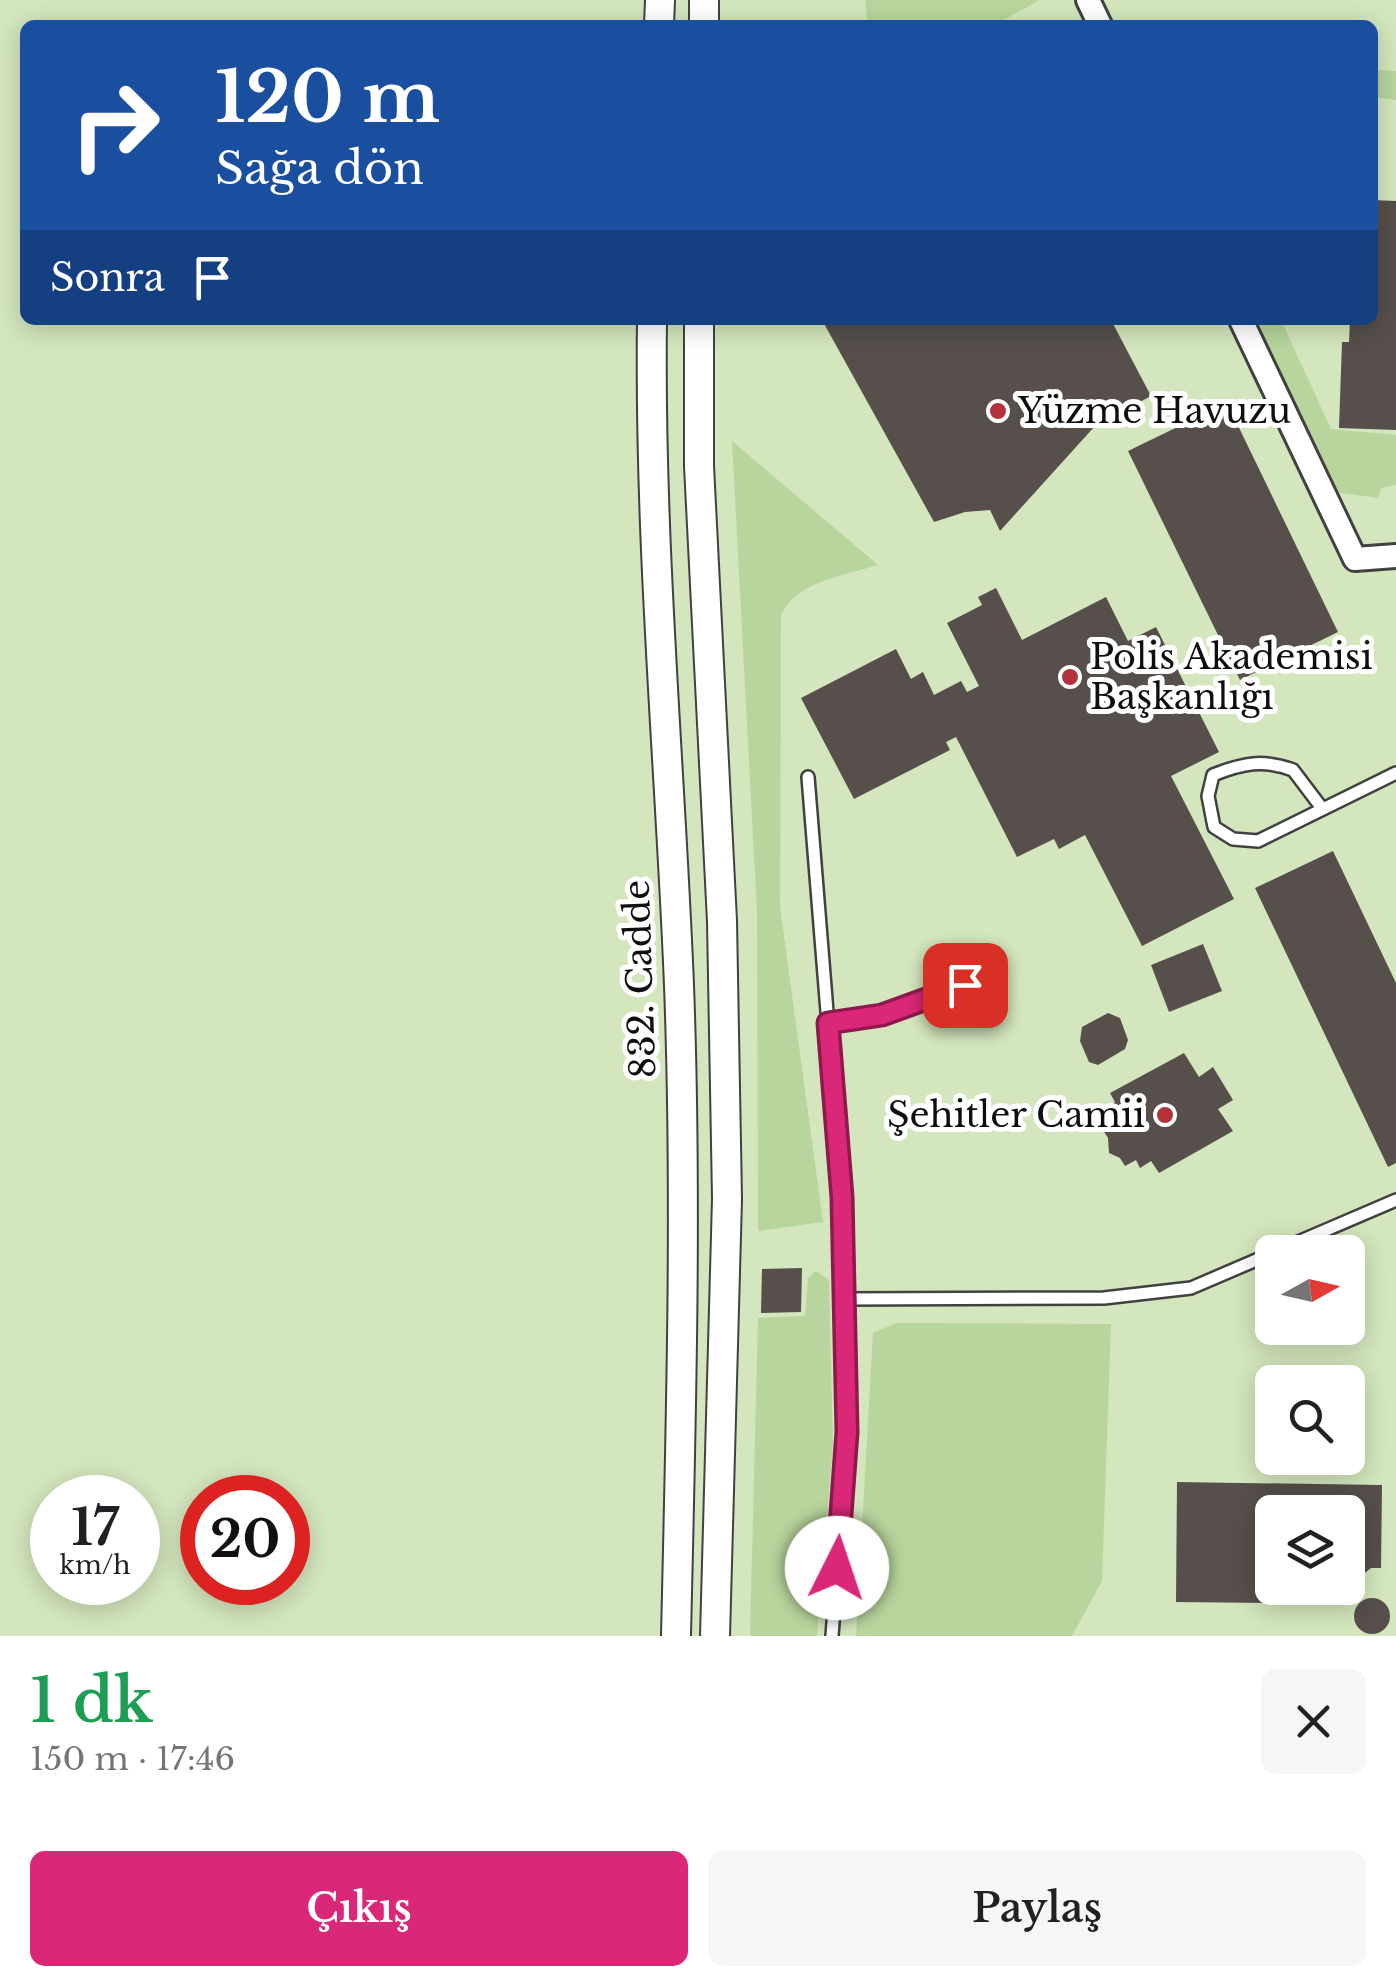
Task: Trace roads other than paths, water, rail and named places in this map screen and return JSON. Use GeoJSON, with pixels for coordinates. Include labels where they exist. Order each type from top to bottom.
{"type":"FeatureCollection","features":[{"type":"Feature","properties":{"kind":"street","name":"832. Cadde"},"geometry":{"type":"LineString","coordinates":[[652,325],[654,498],[673,849],[683,1150],[676,1636]]}},
{"type":"Feature","properties":{"kind":"street"},"geometry":{"type":"LineString","coordinates":[[700,325],[700,466],[722,921],[727,1199],[715,1636]]}},
{"type":"Feature","properties":{"kind":"street"},"geometry":{"type":"LineString","coordinates":[[1243,325],[1355,559],[1396,556]]}},
{"type":"Feature","properties":{"kind":"lane"},"geometry":{"type":"LineString","coordinates":[[1321,807],[1293,770],[1261,762],[1245,763],[1214,776],[1208,796],[1214,827],[1233,840],[1246,842],[1269,836],[1396,772]]}},
{"type":"Feature","properties":{"kind":"lane"},"geometry":{"type":"LineString","coordinates":[[808,778],[842,1197],[847,1432],[832,1636]]}},
{"type":"Feature","properties":{"kind":"lane"},"geometry":{"type":"LineString","coordinates":[[828,1023],[882,1015],[965,985]]}},
{"type":"Feature","properties":{"kind":"lane"},"geometry":{"type":"LineString","coordinates":[[844,1299],[1104,1298],[1192,1288],[1396,1200]]}},
{"type":"Feature","properties":{"kind":"place","name":"Yüzme Havuzu"},"geometry":{"type":"Point","coordinates":[998,411]}},
{"type":"Feature","properties":{"kind":"place","name":"Polis Akademisi Başkanlığı"},"geometry":{"type":"Point","coordinates":[1070,677]}},
{"type":"Feature","properties":{"kind":"place","name":"Şehitler Camii"},"geometry":{"type":"Point","coordinates":[1165,1115]}}]}
